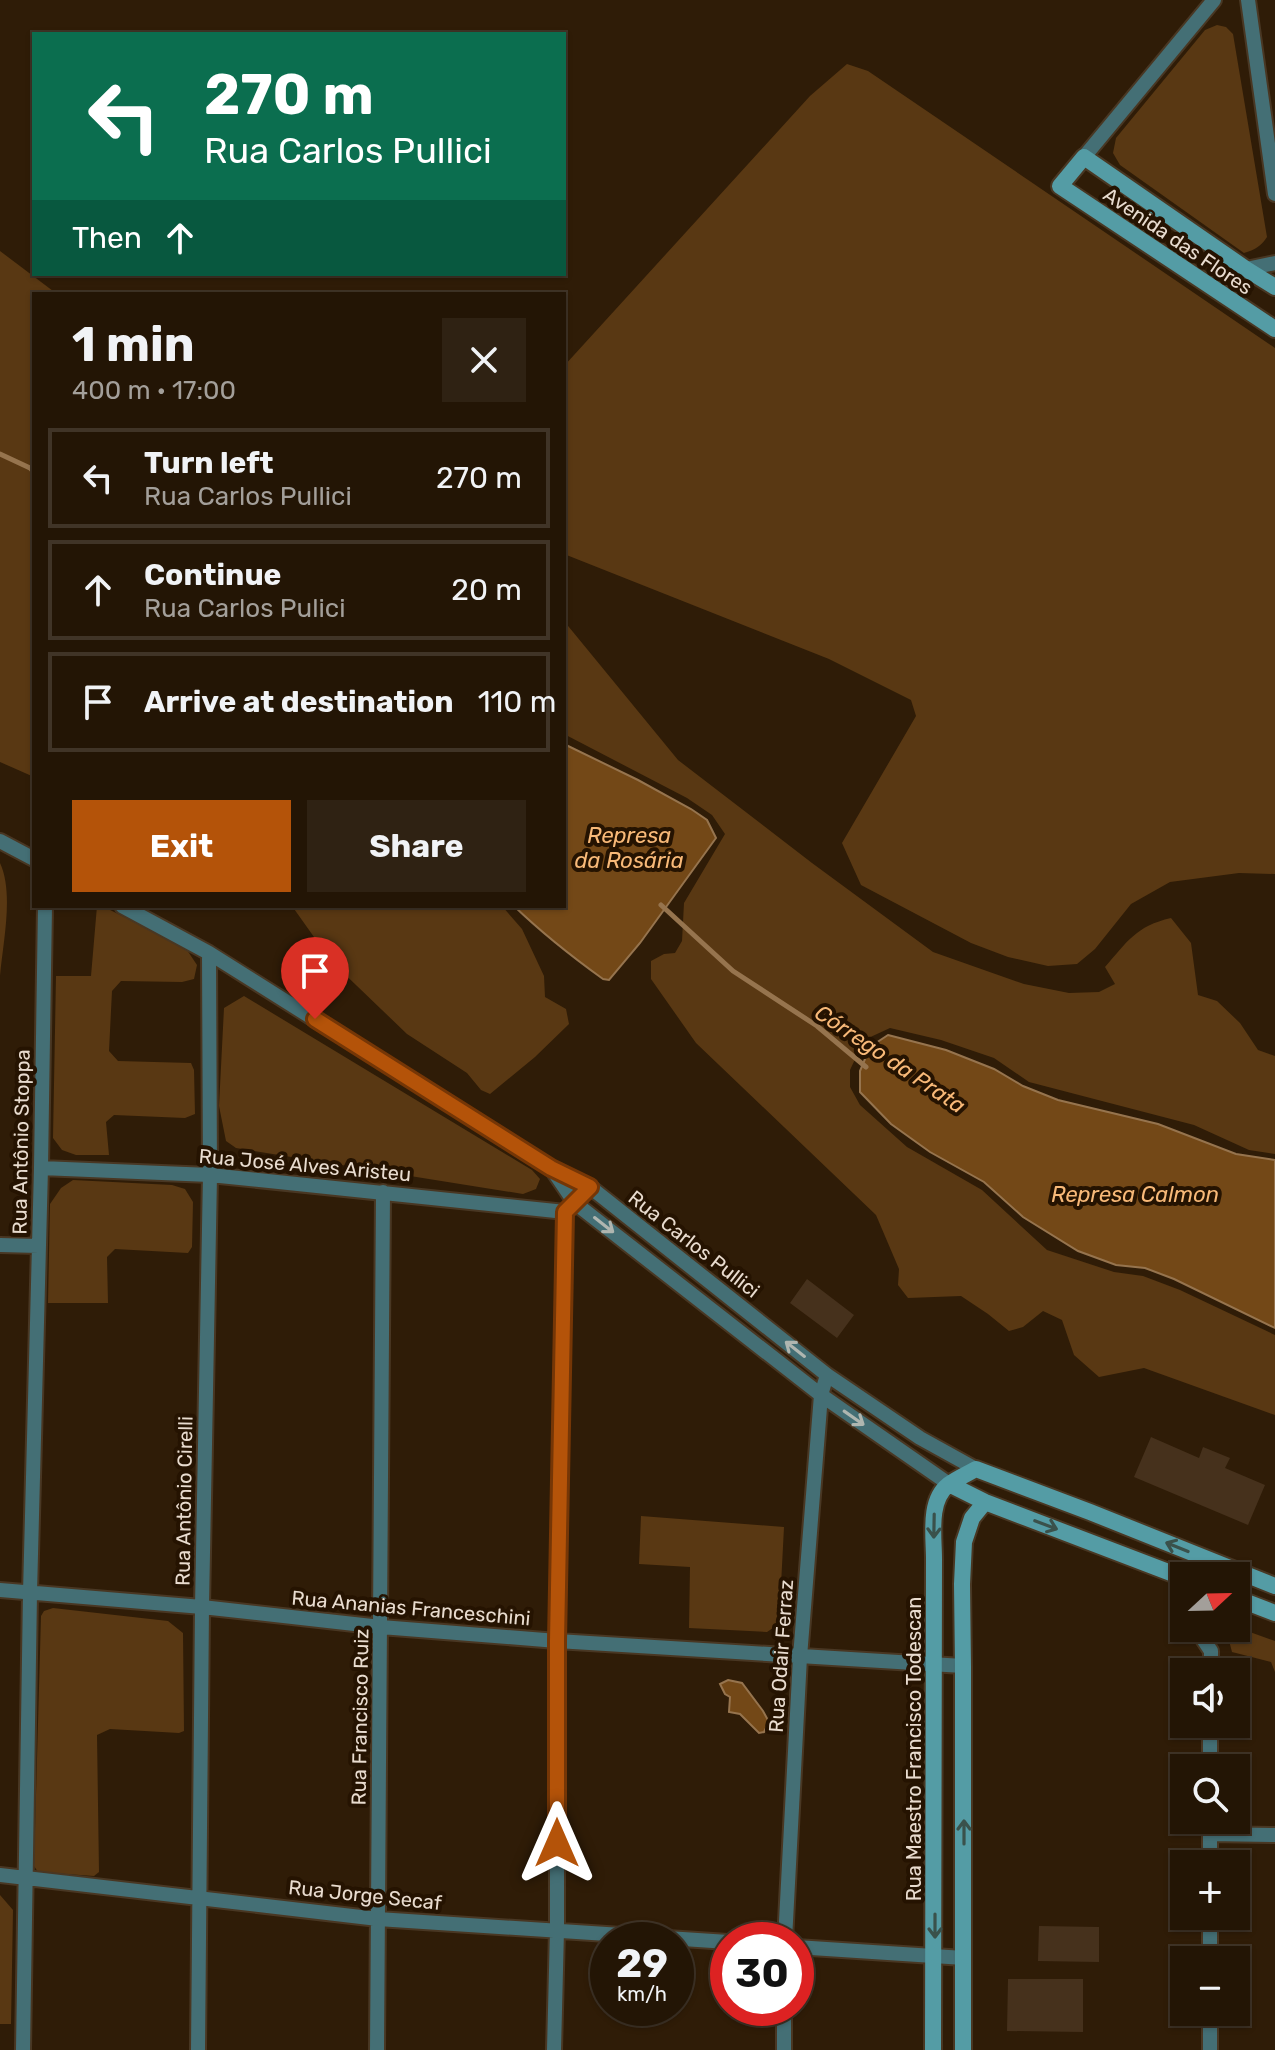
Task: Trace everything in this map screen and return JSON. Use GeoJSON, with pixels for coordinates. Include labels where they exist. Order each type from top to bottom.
{"type":"FeatureCollection","features":[{"type":"Feature","properties":{"kind":"main road","name":"Avenida das Flores"},"geometry":{"type":"LineString","coordinates":[[1275,287],[1084,157],[1060,186],[1275,329]]}},
{"type":"Feature","properties":{"kind":"main road"},"geometry":{"type":"LineString","coordinates":[[949,1484],[976,1469]]}},
{"type":"Feature","properties":{"kind":"main road","name":"Rua Carlos Pullici"},"geometry":{"type":"LineString","coordinates":[[976,1469],[1275,1586]]}},
{"type":"Feature","properties":{"kind":"main road","name":"Rua Carlos Pullici"},"geometry":{"type":"LineString","coordinates":[[949,1484],[985,1502],[1170,1573]]}},
{"type":"Feature","properties":{"kind":"main road","name":"Rua Maestro Francisco Todescan"},"geometry":{"type":"LineString","coordinates":[[933,2050],[935,1509],[939,1494],[949,1484]]}},
{"type":"Feature","properties":{"kind":"main road"},"geometry":{"type":"LineString","coordinates":[[963,2050],[962,1584],[964,1542],[972,1518],[985,1502]]}},
{"type":"Feature","properties":{"kind":"main road"},"geometry":{"type":"LineString","coordinates":[[1250,1603],[1275,1613]]}},
{"type":"Feature","properties":{"kind":"street"},"geometry":{"type":"LineString","coordinates":[[1084,157],[1214,0]]}},
{"type":"Feature","properties":{"kind":"street"},"geometry":{"type":"LineString","coordinates":[[1248,0],[1270,127],[1275,194]]}},
{"type":"Feature","properties":{"kind":"street"},"geometry":{"type":"LineString","coordinates":[[1246,269],[1275,263]]}},
{"type":"Feature","properties":{"kind":"street"},"geometry":{"type":"LineString","coordinates":[[0,841],[32,858]]}},
{"type":"Feature","properties":{"kind":"street","name":"Rua Antônio Stoppa"},"geometry":{"type":"LineString","coordinates":[[23,2050],[45,908]]}},
{"type":"Feature","properties":{"kind":"street"},"geometry":{"type":"LineString","coordinates":[[126,908],[209,953],[551,1168]]}},
{"type":"Feature","properties":{"kind":"street","name":"Rua Antônio Cirelli"},"geometry":{"type":"LineString","coordinates":[[198,2050],[210,1175],[209,953]]}},
{"type":"Feature","properties":{"kind":"street","name":"Rua José Alves Aristeu"},"geometry":{"type":"LineString","coordinates":[[41,1168],[210,1175],[570,1207]]}},
{"type":"Feature","properties":{"kind":"street","name":"Rua Carlos Pullici"},"geometry":{"type":"LineString","coordinates":[[551,1168],[590,1187],[827,1375],[920,1438],[976,1469]]}},
{"type":"Feature","properties":{"kind":"street","name":"Rua Carlos Pullici"},"geometry":{"type":"LineString","coordinates":[[551,1168],[570,1207],[821,1395],[949,1484]]}},
{"type":"Feature","properties":{"kind":"street"},"geometry":{"type":"LineString","coordinates":[[554,2050],[557,1641],[570,1207],[590,1187]]}},
{"type":"Feature","properties":{"kind":"street","name":"Rua Francisco Ruiz"},"geometry":{"type":"LineString","coordinates":[[377,2050],[383,1192]]}},
{"type":"Feature","properties":{"kind":"street"},"geometry":{"type":"LineString","coordinates":[[0,1245],[39,1246]]}},
{"type":"Feature","properties":{"kind":"street","name":"Rua Odair Ferraz"},"geometry":{"type":"LineString","coordinates":[[786,1922],[800,1657],[821,1395],[827,1375]]}},
{"type":"Feature","properties":{"kind":"street","name":"Rua Ananias Franceschini"},"geometry":{"type":"LineString","coordinates":[[0,1590],[557,1641],[963,1666]]}},
{"type":"Feature","properties":{"kind":"street"},"geometry":{"type":"LineString","coordinates":[[1250,1832],[1275,1835]]}},
{"type":"Feature","properties":{"kind":"street","name":"Rua Jorge Secaf"},"geometry":{"type":"LineString","coordinates":[[0,1875],[378,1919],[710,1941]]}},
{"type":"Feature","properties":{"kind":"street"},"geometry":{"type":"LineString","coordinates":[[814,1948],[964,1958]]}},
{"type":"Feature","properties":{"kind":"street"},"geometry":{"type":"LineString","coordinates":[[784,2026],[784,2050]]}},
{"type":"Feature","properties":{"kind":"street"},"geometry":{"type":"LineString","coordinates":[[1210,2026],[1210,2050]]}},
{"type":"Feature","properties":{"kind":"shaded area"},"geometry":{"type":"Polygon","coordinates":[[[1217,25],[1226,27],[1233,34],[1267,237],[1257,247],[1244,253],[1120,165],[1113,153],[1116,138],[1205,30],[1217,25]]]}},
{"type":"Feature","properties":{"kind":"shaded area"},"geometry":{"type":"Polygon","coordinates":[[[847,64],[868,71],[1275,348],[1275,874],[1239,873],[1170,882],[1131,904],[1095,949],[1077,964],[1048,966],[1008,957],[971,943],[861,885],[842,843],[916,716],[911,700],[829,659],[566,555],[566,364],[810,96],[847,64]]]}},
{"type":"Feature","properties":{"kind":"shaded area"},"geometry":{"type":"Polygon","coordinates":[[[0,251],[54,292],[32,292],[32,776],[0,762],[0,251]]]}},
{"type":"Feature","properties":{"kind":"shaded area"},"geometry":{"type":"Polygon","coordinates":[[[566,623],[678,760],[933,952],[1024,984],[1069,993],[1099,992],[1115,984],[1105,967],[1126,943],[1141,930],[1171,918],[1191,943],[1198,995],[1217,1001],[1240,1023],[1258,1050],[1275,1056],[1275,1154],[1249,1150],[1194,1125],[1029,1082],[994,1058],[941,1040],[890,1028],[864,1040],[850,1070],[850,1087],[860,1105],[907,1147],[982,1190],[1047,1250],[1114,1272],[1143,1276],[1275,1335],[1275,1415],[1144,1368],[1099,1377],[1074,1355],[1062,1320],[1043,1311],[1023,1327],[1009,1331],[961,1296],[908,1298],[898,1285],[899,1269],[876,1215],[696,1043],[651,979],[651,961],[664,954],[675,953],[682,941],[684,903],[725,834],[712,815],[687,798],[566,735],[566,623]]]}},
{"type":"Feature","properties":{"kind":"shaded area"},"geometry":{"type":"Polygon","coordinates":[[[0,863],[7,903],[0,976],[0,863]]]}},
{"type":"Feature","properties":{"kind":"shaded area"},"geometry":{"type":"Polygon","coordinates":[[[97,908],[106,908],[185,947],[197,965],[194,979],[182,982],[121,981],[112,991],[109,1051],[118,1061],[191,1063],[194,1070],[195,1114],[185,1118],[114,1115],[106,1122],[109,1155],[76,1155],[62,1150],[53,1138],[56,976],[91,976],[97,908]]]}},
{"type":"Feature","properties":{"kind":"shaded area"},"geometry":{"type":"Polygon","coordinates":[[[293,908],[504,908],[522,929],[544,976],[545,997],[566,1009],[569,1024],[490,1094],[481,1090],[467,1073],[407,1034],[331,961],[293,908]]]}},
{"type":"Feature","properties":{"kind":"shaded area"},"geometry":{"type":"Polygon","coordinates":[[[244,996],[532,1170],[540,1179],[536,1189],[523,1194],[236,1148],[226,1141],[219,1106],[224,1008],[244,996]]]}},
{"type":"Feature","properties":{"kind":"shaded area"},"geometry":{"type":"Polygon","coordinates":[[[73,1180],[172,1185],[185,1189],[193,1202],[192,1247],[188,1253],[115,1249],[107,1257],[108,1303],[48,1303],[50,1204],[61,1188],[73,1180]]]}},
{"type":"Feature","properties":{"kind":"shaded area"},"geometry":{"type":"Polygon","coordinates":[[[641,1516],[784,1527],[779,1624],[767,1632],[689,1628],[690,1567],[639,1564],[641,1516]]]}},
{"type":"Feature","properties":{"kind":"shaded area"},"geometry":{"type":"Polygon","coordinates":[[[53,1608],[168,1621],[183,1633],[184,1731],[110,1729],[97,1735],[99,1872],[94,1876],[38,1872],[34,1866],[41,1616],[44,1611],[53,1608]]]}},
{"type":"Feature","properties":{"kind":"shaded area"},"geometry":{"type":"Polygon","coordinates":[[[1250,1632],[1275,1641],[1275,1672],[1271,1662],[1232,1652],[1229,1642],[1250,1642],[1250,1632]]]}},
{"type":"Feature","properties":{"kind":"shaded area"},"geometry":{"type":"Polygon","coordinates":[[[0,1895],[13,1910],[11,2024],[0,2024],[0,1895]]]}},
{"type":"Feature","properties":{"kind":"water","name":"Represa da Rosária"},"geometry":{"type":"Polygon","coordinates":[[[566,745],[638,780],[707,820],[716,838],[640,943],[609,980],[603,979],[516,908],[566,908],[566,745]]]}},
{"type":"Feature","properties":{"kind":"water","name":"Represa Calmon"},"geometry":{"type":"Polygon","coordinates":[[[888,1035],[946,1050],[1058,1100],[1158,1124],[1236,1154],[1275,1160],[1275,1328],[1174,1279],[1145,1268],[1116,1265],[1078,1251],[1023,1217],[984,1182],[930,1152],[891,1124],[860,1092],[860,1071],[870,1047],[888,1035]]]}},
{"type":"Feature","properties":{"kind":"water"},"geometry":{"type":"Polygon","coordinates":[[[728,1680],[742,1683],[763,1711],[769,1722],[764,1732],[759,1733],[740,1714],[729,1712],[730,1697],[720,1684],[728,1680]]]}},
{"type":"Feature","properties":{"kind":"building"},"geometry":{"type":"Polygon","coordinates":[[[807,1279],[854,1315],[837,1338],[790,1303],[807,1279]]]}},
{"type":"Feature","properties":{"kind":"building"},"geometry":{"type":"Polygon","coordinates":[[[1151,1437],[1199,1458],[1203,1447],[1230,1458],[1225,1468],[1265,1485],[1248,1525],[1134,1477],[1151,1437]]]}},
{"type":"Feature","properties":{"kind":"building"},"geometry":{"type":"Polygon","coordinates":[[[1039,1926],[1099,1927],[1099,1962],[1038,1961],[1039,1926]]]}},
{"type":"Feature","properties":{"kind":"building"},"geometry":{"type":"Polygon","coordinates":[[[1008,1979],[1083,1979],[1083,2032],[1007,2031],[1008,1979]]]}},
{"type":"Feature","properties":{"kind":"waterway","name":"Córrego da Prata"},"geometry":{"type":"LineString","coordinates":[[0,454],[32,470]]}},
{"type":"Feature","properties":{"kind":"waterway","name":"Córrego da Prata"},"geometry":{"type":"LineString","coordinates":[[661,905],[733,971],[817,1026],[866,1067]]}},
{"type":"Feature","properties":{"kind":"route"},"geometry":{"type":"LineString","coordinates":[[315,1019],[551,1168],[590,1187],[565,1212],[557,1641],[557,1843]]}}]}
